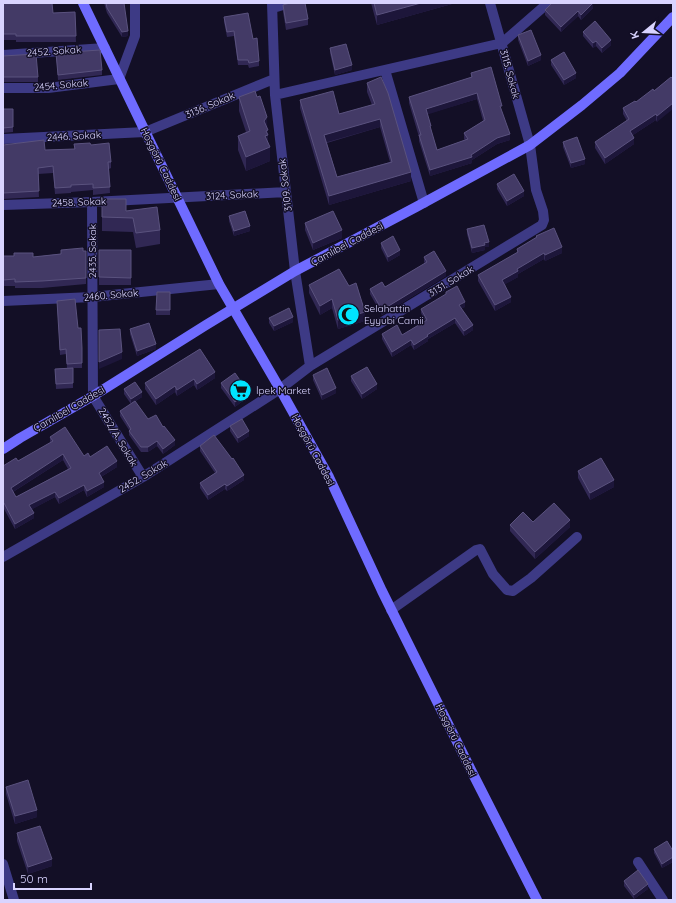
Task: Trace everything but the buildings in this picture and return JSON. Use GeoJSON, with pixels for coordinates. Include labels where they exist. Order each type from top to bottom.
{"type":"FeatureCollection","features":[{"type":"Feature","properties":{"kind":"street","name":"Hoşgörü Caddesi"},"geometry":{"type":"LineString","coordinates":[[83,3],[219,284],[329,477],[391,610],[537,900]]}},
{"type":"Feature","properties":{"kind":"street"},"geometry":{"type":"LineString","coordinates":[[119,79],[134,36],[135,3]]}},
{"type":"Feature","properties":{"kind":"street"},"geometry":{"type":"LineString","coordinates":[[272,5],[290,3]]}},
{"type":"Feature","properties":{"kind":"street","name":"3115. Sokak"},"geometry":{"type":"LineString","coordinates":[[490,3],[530,145],[536,190],[543,211],[544,220],[542,225]]}},
{"type":"Feature","properties":{"kind":"street"},"geometry":{"type":"LineString","coordinates":[[275,95],[502,43],[548,3]]}},
{"type":"Feature","properties":{"kind":"street","name":"3109. Sokak"},"geometry":{"type":"LineString","coordinates":[[272,5],[275,95],[295,271],[310,366]]}},
{"type":"Feature","properties":{"kind":"street","name":"Çamlıbel Caddesi"},"geometry":{"type":"LineString","coordinates":[[3,449],[93,396],[295,271],[530,145],[582,106],[620,73],[673,17]]}},
{"type":"Feature","properties":{"kind":"street","name":"2452. Sokak"},"geometry":{"type":"LineString","coordinates":[[3,55],[105,48]]}},
{"type":"Feature","properties":{"kind":"street"},"geometry":{"type":"LineString","coordinates":[[385,70],[424,203]]}},
{"type":"Feature","properties":{"kind":"street","name":"2454. Sokak"},"geometry":{"type":"LineString","coordinates":[[3,88],[48,88],[119,79]]}},
{"type":"Feature","properties":{"kind":"street","name":"3136. Sokak"},"geometry":{"type":"LineString","coordinates":[[145,132],[274,79]]}},
{"type":"Feature","properties":{"kind":"street","name":"2446. Sokak"},"geometry":{"type":"LineString","coordinates":[[3,140],[145,132]]}},
{"type":"Feature","properties":{"kind":"street","name":"3124. Sokak"},"geometry":{"type":"LineString","coordinates":[[178,198],[286,192]]}},
{"type":"Feature","properties":{"kind":"street","name":"2458. Sokak"},"geometry":{"type":"LineString","coordinates":[[3,205],[178,198]]}},
{"type":"Feature","properties":{"kind":"street","name":"2435. Sokak"},"geometry":{"type":"LineString","coordinates":[[92,202],[93,396]]}},
{"type":"Feature","properties":{"kind":"street","name":"3131. Sokak"},"geometry":{"type":"LineString","coordinates":[[280,389],[310,366],[542,225]]}},
{"type":"Feature","properties":{"kind":"street","name":"2460. Sokak"},"geometry":{"type":"LineString","coordinates":[[3,301],[92,297],[219,284]]}},
{"type":"Feature","properties":{"kind":"street","name":"2452. Sokak"},"geometry":{"type":"LineString","coordinates":[[3,557],[142,478],[280,389]]}},
{"type":"Feature","properties":{"kind":"street","name":"2452/A. Sokak"},"geometry":{"type":"LineString","coordinates":[[93,396],[142,478]]}},
{"type":"Feature","properties":{"kind":"street"},"geometry":{"type":"LineString","coordinates":[[391,610],[476,550],[480,549],[493,574],[506,590],[513,591],[577,537]]}},
{"type":"Feature","properties":{"kind":"street"},"geometry":{"type":"LineString","coordinates":[[638,862],[663,900]]}},
{"type":"Feature","properties":{"kind":"street"},"geometry":{"type":"LineString","coordinates":[[3,864],[14,900]]}},
{"type":"Feature","properties":{"kind":"place","name":"Selahattin Eyyubi Camii"},"geometry":{"type":"Point","coordinates":[348,314]}},
{"type":"Feature","properties":{"kind":"place","name":"İpek Market"},"geometry":{"type":"Point","coordinates":[241,390]}}]}
